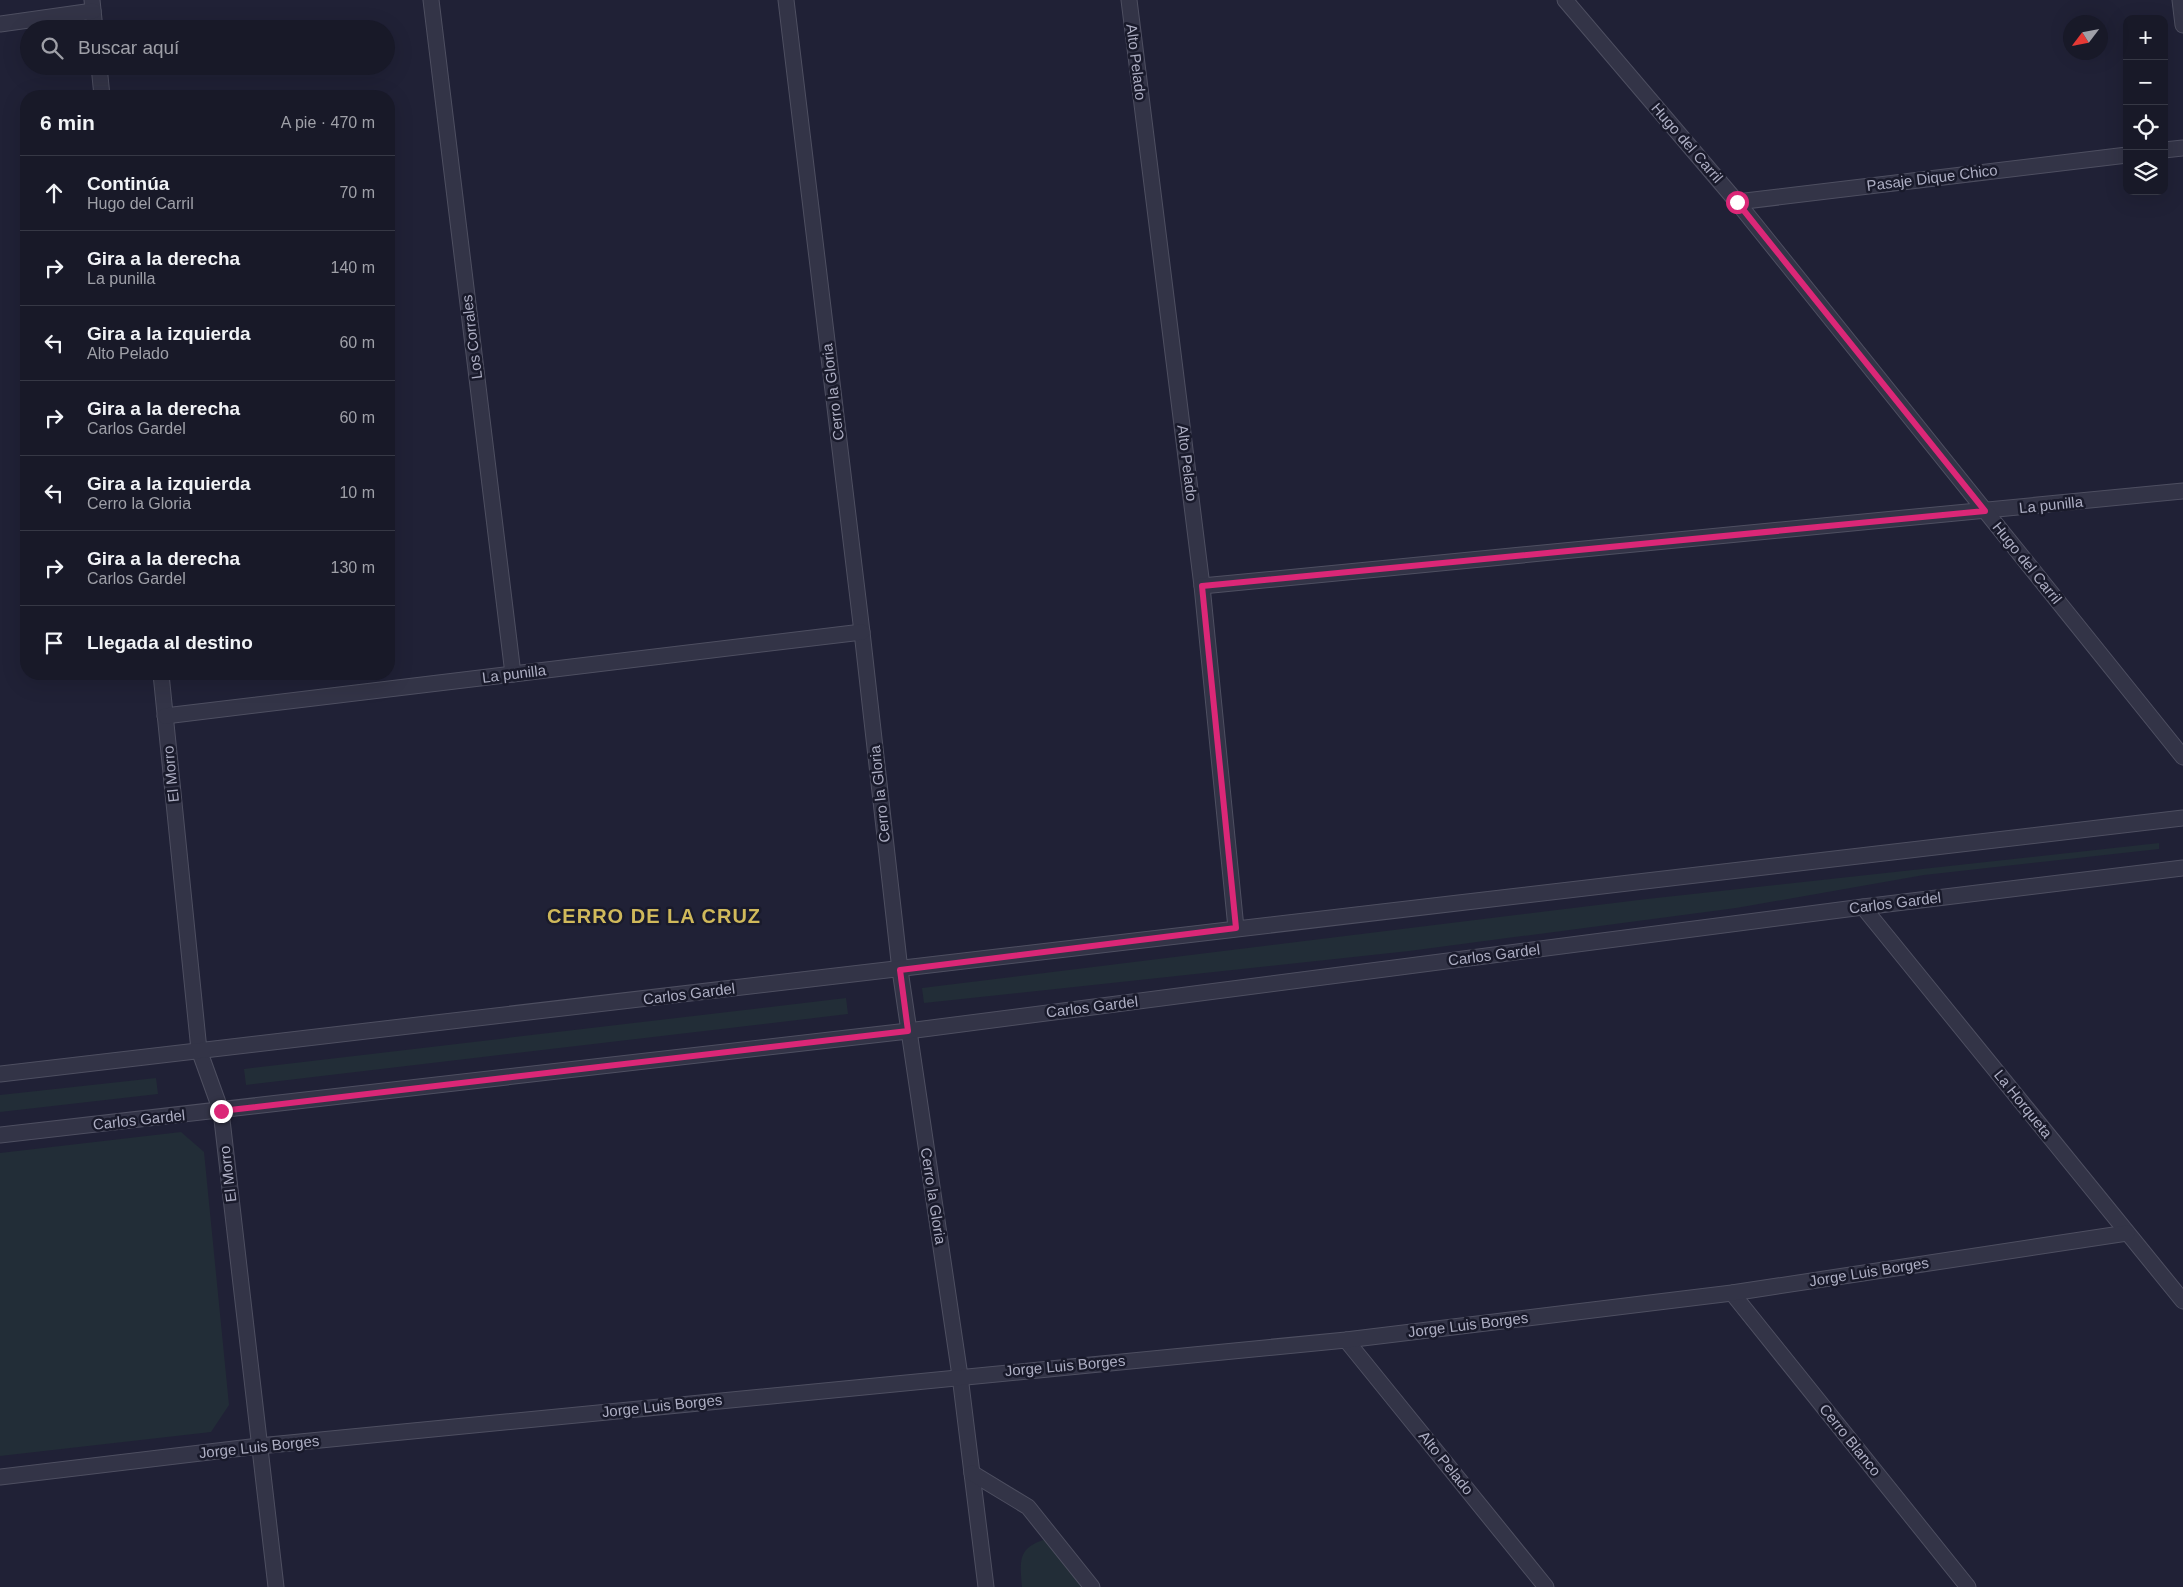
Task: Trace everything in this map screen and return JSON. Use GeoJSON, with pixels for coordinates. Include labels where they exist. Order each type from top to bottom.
{"type":"FeatureCollection","features":[{"type":"Feature","properties":{"kind":"street","name":"Los Corrales"},"geometry":{"type":"LineString","coordinates":[[431,0],[513,674]]}},
{"type":"Feature","properties":{"kind":"street","name":"Cerro la Gloria"},"geometry":{"type":"LineString","coordinates":[[786,0],[862,632],[900,970],[960,1376],[986,1587]]}},
{"type":"Feature","properties":{"kind":"street","name":"Alto Pelado"},"geometry":{"type":"LineString","coordinates":[[1129,0],[1202,586],[1236,928]]}},
{"type":"Feature","properties":{"kind":"street","name":"Hugo del Carril"},"geometry":{"type":"LineString","coordinates":[[1564,0],[1737,202],[2183,757]]}},
{"type":"Feature","properties":{"kind":"street"},"geometry":{"type":"LineString","coordinates":[[2180,0],[2183,25]]}},
{"type":"Feature","properties":{"kind":"street"},"geometry":{"type":"LineString","coordinates":[[20,20],[92,6],[94,20]]}},
{"type":"Feature","properties":{"kind":"street"},"geometry":{"type":"LineString","coordinates":[[0,24],[20,20]]}},
{"type":"Feature","properties":{"kind":"street"},"geometry":{"type":"LineString","coordinates":[[100,75],[101,90]]}},
{"type":"Feature","properties":{"kind":"street"},"geometry":{"type":"LineString","coordinates":[[2168,150],[2183,148]]}},
{"type":"Feature","properties":{"kind":"street","name":"Pasaje Dique Chico"},"geometry":{"type":"LineString","coordinates":[[1737,202],[2123,155]]}},
{"type":"Feature","properties":{"kind":"street","name":"La punilla"},"geometry":{"type":"LineString","coordinates":[[1202,586],[2183,491]]}},
{"type":"Feature","properties":{"kind":"street","name":"La punilla"},"geometry":{"type":"LineString","coordinates":[[165,716],[862,632]]}},
{"type":"Feature","properties":{"kind":"street","name":"El Morro"},"geometry":{"type":"LineString","coordinates":[[162,680],[199,1050],[221,1111],[276,1587]]}},
{"type":"Feature","properties":{"kind":"street","name":"Carlos Gardel"},"geometry":{"type":"LineString","coordinates":[[0,1074],[900,970],[1236,928],[2183,818]]}},
{"type":"Feature","properties":{"kind":"street","name":"Carlos Gardel"},"geometry":{"type":"LineString","coordinates":[[0,1135],[908,1031],[1863,907],[2183,868]]}},
{"type":"Feature","properties":{"kind":"street","name":"La Horqueta"},"geometry":{"type":"LineString","coordinates":[[1863,907],[2183,1302]]}},
{"type":"Feature","properties":{"kind":"street","name":"Jorge Luis Borges"},"geometry":{"type":"LineString","coordinates":[[0,1477],[259,1446],[960,1376],[1346,1340],[1732,1293],[2127,1233]]}},
{"type":"Feature","properties":{"kind":"street","name":"Cerro Blanco"},"geometry":{"type":"LineString","coordinates":[[1732,1293],[1968,1587]]}},
{"type":"Feature","properties":{"kind":"street","name":"Alto Pelado"},"geometry":{"type":"LineString","coordinates":[[1346,1340],[1546,1587]]}},
{"type":"Feature","properties":{"kind":"street"},"geometry":{"type":"LineString","coordinates":[[972,1473],[1028,1507],[1092,1587]]}},
{"type":"Feature","properties":{"kind":"shaded area"},"geometry":{"type":"Polygon","coordinates":[[[2159,843],[2159,849],[1924,875],[1736,908],[1409,951],[924,1003],[922,988],[1647,899],[2159,843]]]}},
{"type":"Feature","properties":{"kind":"shaded area"},"geometry":{"type":"Polygon","coordinates":[[[846,998],[848,1014],[246,1085],[244,1069],[846,998]]]}},
{"type":"Feature","properties":{"kind":"shaded area"},"geometry":{"type":"Polygon","coordinates":[[[156,1078],[158,1094],[0,1112],[0,1095],[156,1078]]]}},
{"type":"Feature","properties":{"kind":"shaded area"},"geometry":{"type":"Polygon","coordinates":[[[181,1132],[204,1152],[229,1405],[211,1432],[0,1456],[0,1153],[181,1132]]]}},
{"type":"Feature","properties":{"kind":"shaded area"},"geometry":{"type":"Polygon","coordinates":[[[1047,1539],[1085,1587],[1022,1587],[1022,1556],[1030,1546],[1047,1539]]]}},
{"type":"Feature","properties":{"kind":"district","name":"CERRO DE LA CRUZ"},"geometry":{"type":"Point","coordinates":[654,916]}},
{"type":"Feature","properties":{"kind":"route"},"geometry":{"type":"LineString","coordinates":[[221,1111],[908,1031],[900,970],[1236,928],[1202,586],[1985,511],[1737,202]]}}]}
